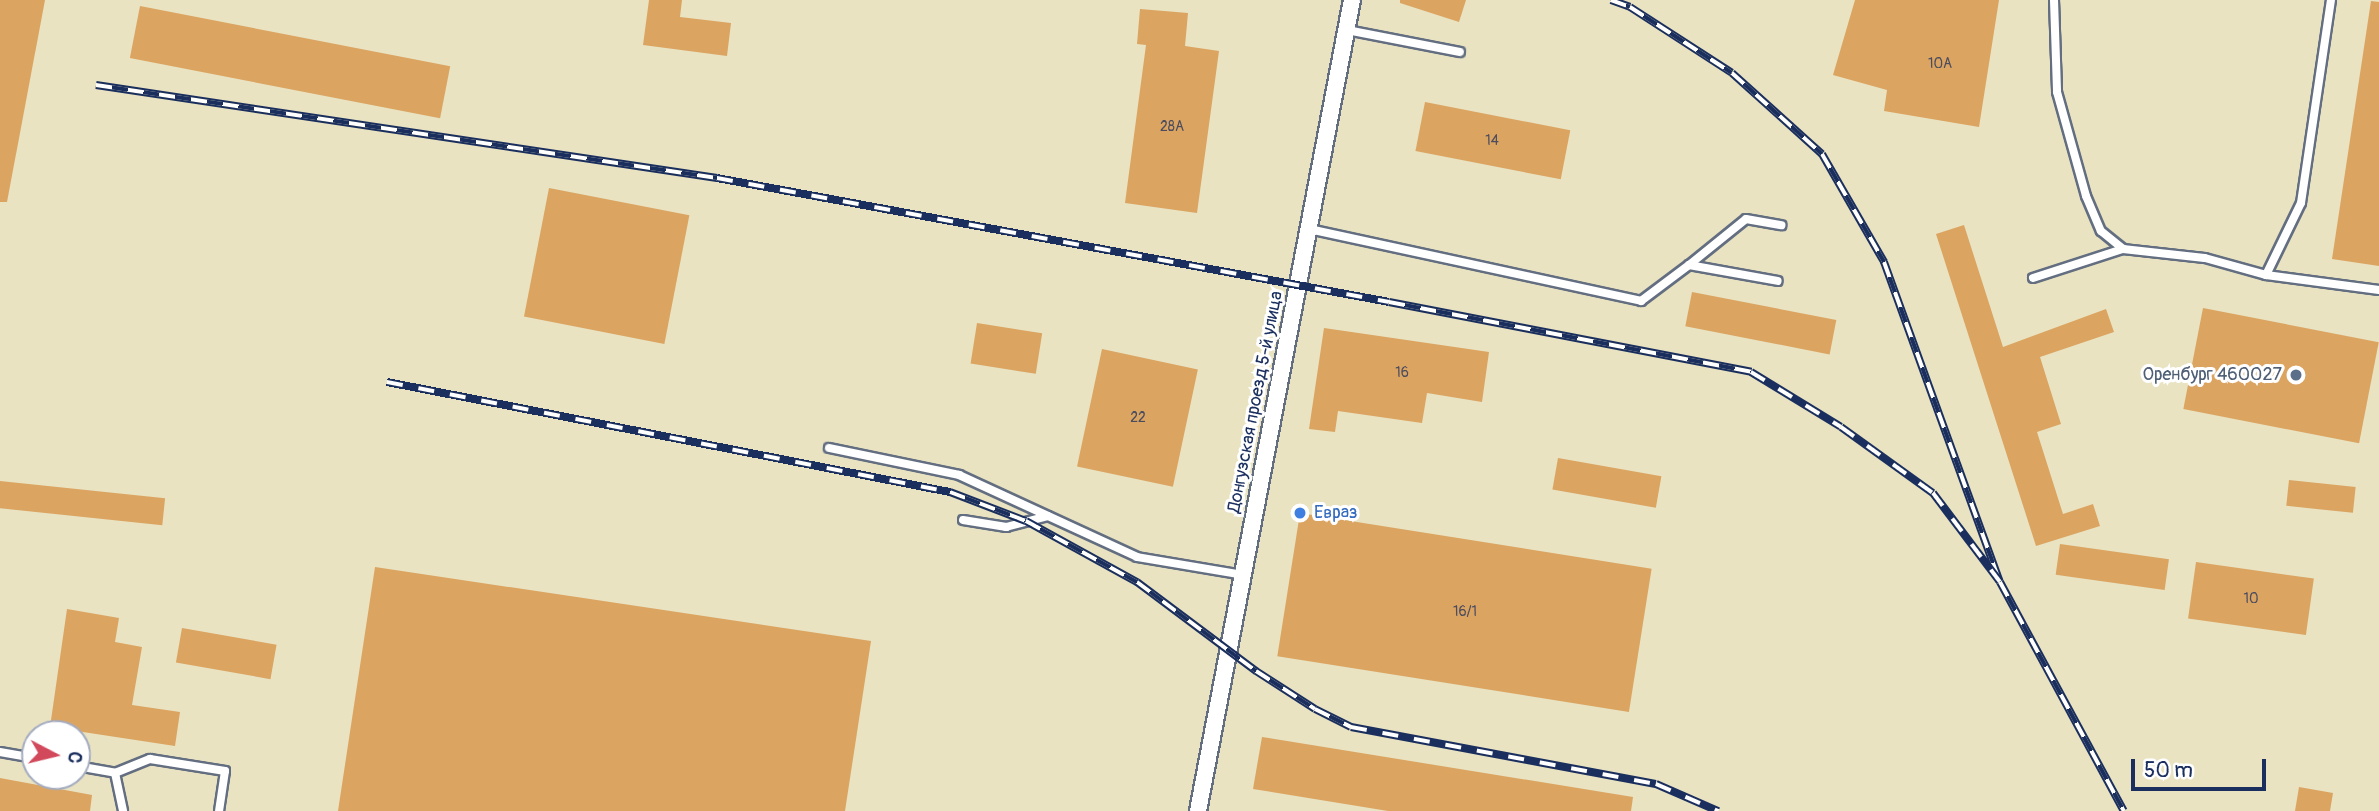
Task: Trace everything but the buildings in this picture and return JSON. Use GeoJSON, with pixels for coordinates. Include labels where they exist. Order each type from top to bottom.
{"type":"FeatureCollection","features":[{"type":"Feature","properties":{"kind":"street","name":"Донгузская проезд 5-й улица"},"geometry":{"type":"LineString","coordinates":[[1198,811],[1353,0]]}},
{"type":"Feature","properties":{"kind":"lane"},"geometry":{"type":"LineString","coordinates":[[2054,0],[2057,92],[2086,195],[2101,231],[2123,249]]}},
{"type":"Feature","properties":{"kind":"lane"},"geometry":{"type":"LineString","coordinates":[[2266,275],[2301,203],[2331,0]]}},
{"type":"Feature","properties":{"kind":"lane"},"geometry":{"type":"LineString","coordinates":[[1347,30],[1460,52]]}},
{"type":"Feature","properties":{"kind":"lane"},"geometry":{"type":"LineString","coordinates":[[1309,229],[1642,301],[1746,219],[1781,225]]}},
{"type":"Feature","properties":{"kind":"lane"},"geometry":{"type":"LineString","coordinates":[[2033,278],[2123,249],[2205,258],[2266,275],[2379,290]]}},
{"type":"Feature","properties":{"kind":"lane"},"geometry":{"type":"LineString","coordinates":[[1689,264],[1778,281]]}},
{"type":"Feature","properties":{"kind":"lane"},"geometry":{"type":"LineString","coordinates":[[829,448],[958,475],[1137,557],[1243,575]]}},
{"type":"Feature","properties":{"kind":"lane"},"geometry":{"type":"LineString","coordinates":[[963,520],[1006,527],[1048,516]]}},
{"type":"Feature","properties":{"kind":"lane"},"geometry":{"type":"LineString","coordinates":[[0,752],[21,756]]}},
{"type":"Feature","properties":{"kind":"lane"},"geometry":{"type":"LineString","coordinates":[[91,769],[115,773],[150,759],[225,771],[219,811]]}},
{"type":"Feature","properties":{"kind":"lane"},"geometry":{"type":"LineString","coordinates":[[115,773],[123,811]]}},
{"type":"Feature","properties":{"kind":"railway"},"geometry":{"type":"LineString","coordinates":[[1611,0],[1630,7],[1732,73],[1822,154],[1884,262],[2000,582],[2124,811]]}},
{"type":"Feature","properties":{"kind":"railway"},"geometry":{"type":"LineString","coordinates":[[96,85],[717,178],[1751,372],[1841,427],[1933,493],[2000,582]]}},
{"type":"Feature","properties":{"kind":"railway"},"geometry":{"type":"LineString","coordinates":[[387,382],[950,492],[1026,521],[1137,582],[1256,671],[1315,709],[1351,727],[1656,784],[1718,811]]}},
{"type":"Feature","properties":{"kind":"place","name":"Оренбург 460027"},"geometry":{"type":"Point","coordinates":[2296,375]}},
{"type":"Feature","properties":{"kind":"place","name":"Евраз"},"geometry":{"type":"Point","coordinates":[1300,513]}}]}
